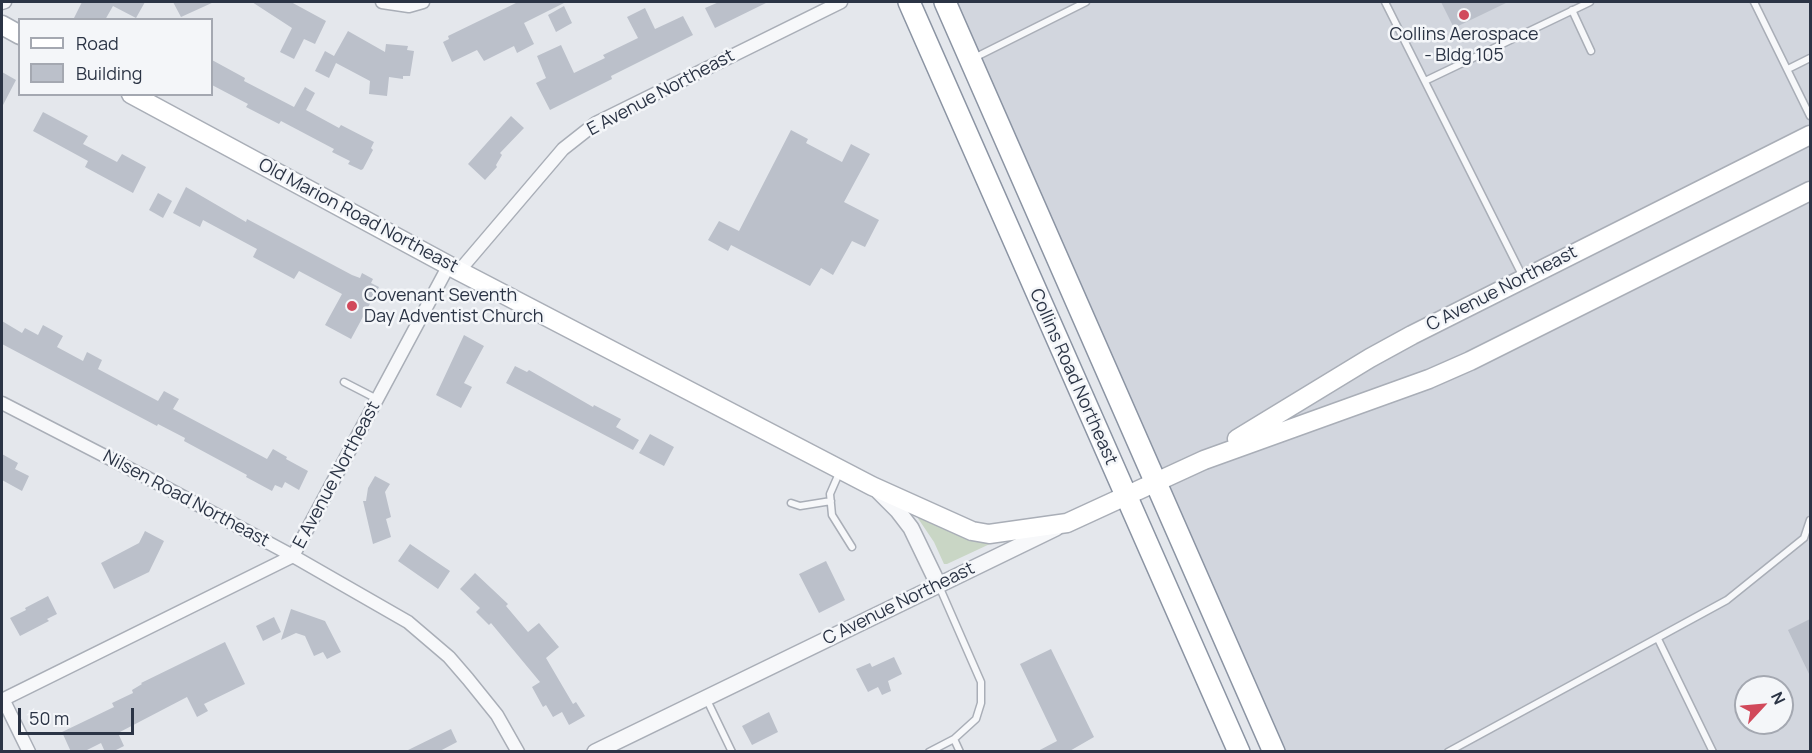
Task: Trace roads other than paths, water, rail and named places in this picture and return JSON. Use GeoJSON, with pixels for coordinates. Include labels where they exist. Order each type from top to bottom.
{"type":"FeatureCollection","features":[{"type":"Feature","properties":{"kind":"highway","name":"Collins Road Northeast"},"geometry":{"type":"LineString","coordinates":[[909,2],[1239,752]]}},
{"type":"Feature","properties":{"kind":"highway","name":"Collins Road Northeast"},"geometry":{"type":"LineString","coordinates":[[945,2],[1274,752]]}},
{"type":"Feature","properties":{"kind":"main road"},"geometry":{"type":"LineString","coordinates":[[2,25],[18,34]]}},
{"type":"Feature","properties":{"kind":"main road","name":"Old Marion Road Northeast"},"geometry":{"type":"LineString","coordinates":[[135,96],[454,268],[872,486],[972,531],[989,534],[1067,523]]}},
{"type":"Feature","properties":{"kind":"main road","name":"C Avenue Northeast"},"geometry":{"type":"LineString","coordinates":[[1204,460],[1370,358],[1523,278],[1810,135]]}},
{"type":"Feature","properties":{"kind":"main road","name":"C Avenue Northeast"},"geometry":{"type":"LineString","coordinates":[[1067,523],[1204,460],[1396,391],[1470,361],[1810,191]]}},
{"type":"Feature","properties":{"kind":"street"},"geometry":{"type":"LineString","coordinates":[[382,2],[409,6],[423,2]]}},
{"type":"Feature","properties":{"kind":"street","name":"E Avenue Northeast"},"geometry":{"type":"LineString","coordinates":[[2,700],[293,556],[377,399],[454,268],[562,149],[596,123],[841,2]]}},
{"type":"Feature","properties":{"kind":"street","name":"Nilsen Road Northeast"},"geometry":{"type":"LineString","coordinates":[[2,403],[293,556],[408,622],[448,657],[497,715],[518,752]]}},
{"type":"Feature","properties":{"kind":"street","name":"Old Marion Road Northeast"},"geometry":{"type":"LineString","coordinates":[[872,486],[898,511],[911,528],[938,584]]}},
{"type":"Feature","properties":{"kind":"street","name":"C Avenue Northeast"},"geometry":{"type":"LineString","coordinates":[[595,752],[1067,523]]}},
{"type":"Feature","properties":{"kind":"street"},"geometry":{"type":"LineString","coordinates":[[2,700],[29,752]]}},
{"type":"Feature","properties":{"kind":"lane"},"geometry":{"type":"LineString","coordinates":[[970,59],[1086,2]]}},
{"type":"Feature","properties":{"kind":"lane"},"geometry":{"type":"LineString","coordinates":[[1385,2],[1523,278]]}},
{"type":"Feature","properties":{"kind":"lane"},"geometry":{"type":"LineString","coordinates":[[1425,81],[1590,2]]}},
{"type":"Feature","properties":{"kind":"lane"},"geometry":{"type":"LineString","coordinates":[[1754,2],[1810,116]]}},
{"type":"Feature","properties":{"kind":"lane"},"geometry":{"type":"LineString","coordinates":[[1572,10],[1591,51]]}},
{"type":"Feature","properties":{"kind":"lane"},"geometry":{"type":"LineString","coordinates":[[1788,69],[1810,58]]}},
{"type":"Feature","properties":{"kind":"lane"},"geometry":{"type":"LineString","coordinates":[[344,382],[377,399]]}},
{"type":"Feature","properties":{"kind":"lane"},"geometry":{"type":"LineString","coordinates":[[841,470],[830,494],[832,515],[852,547]]}},
{"type":"Feature","properties":{"kind":"lane"},"geometry":{"type":"LineString","coordinates":[[790,503],[800,506],[831,501]]}},
{"type":"Feature","properties":{"kind":"lane"},"geometry":{"type":"LineString","coordinates":[[1448,752],[1727,600],[1807,539],[1810,520]]}},
{"type":"Feature","properties":{"kind":"lane"},"geometry":{"type":"LineString","coordinates":[[929,752],[954,739],[976,719],[981,703],[981,682],[938,584]]}},
{"type":"Feature","properties":{"kind":"lane"},"geometry":{"type":"LineString","coordinates":[[1658,639],[1713,752]]}},
{"type":"Feature","properties":{"kind":"lane"},"geometry":{"type":"LineString","coordinates":[[706,698],[732,752]]}},
{"type":"Feature","properties":{"kind":"lane"},"geometry":{"type":"LineString","coordinates":[[954,739],[960,752]]}},
{"type":"Feature","properties":{"kind":"place","name":"Collins Aerospace - Bldg 105"},"geometry":{"type":"Point","coordinates":[1464,15]}},
{"type":"Feature","properties":{"kind":"place","name":"Covenant Seventh Day Adventist Church"},"geometry":{"type":"Point","coordinates":[352,306]}}]}
